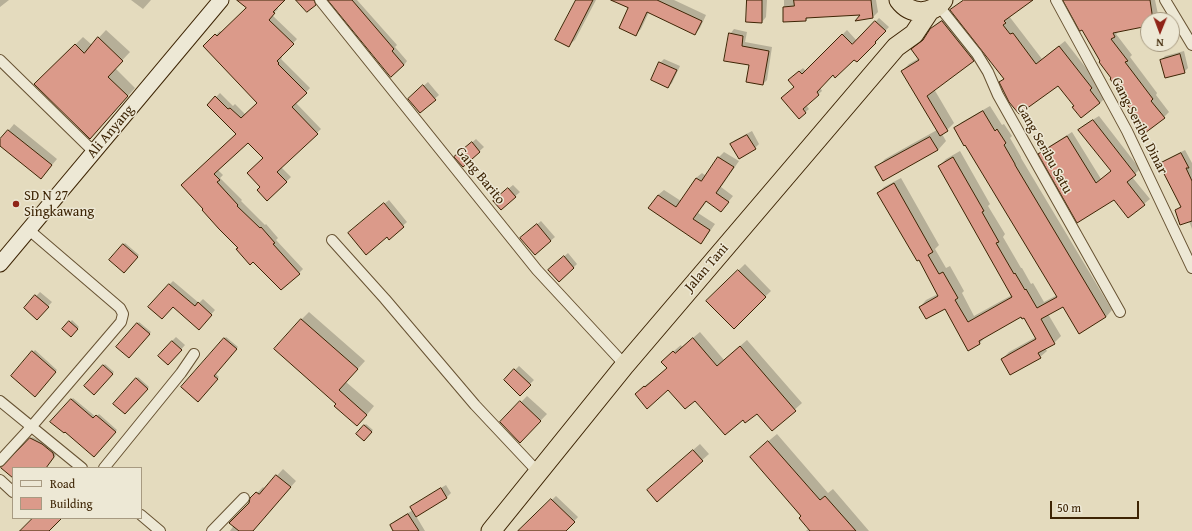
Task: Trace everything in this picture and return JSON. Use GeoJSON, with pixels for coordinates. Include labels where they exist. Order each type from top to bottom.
{"type":"FeatureCollection","features":[{"type":"Feature","properties":{"kind":"highway"},"geometry":{"type":"LineString","coordinates":[[902,3],[911,10],[917,12],[924,12],[937,5]]}},
{"type":"Feature","properties":{"kind":"highway"},"geometry":{"type":"LineString","coordinates":[[896,47],[906,18],[902,3]]}},
{"type":"Feature","properties":{"kind":"highway","name":"Jalan Tani"},"geometry":{"type":"LineString","coordinates":[[490,531],[624,365],[896,47],[914,34],[937,5]]}},
{"type":"Feature","properties":{"kind":"street","name":"Ali Anyang"},"geometry":{"type":"LineString","coordinates":[[0,264],[221,0]]}},
{"type":"Feature","properties":{"kind":"street","name":"Gang Barito"},"geometry":{"type":"LineString","coordinates":[[320,0],[537,270],[624,365]]}},
{"type":"Feature","properties":{"kind":"street","name":"Gang Seribu Dinar"},"geometry":{"type":"LineString","coordinates":[[1056,0],[1128,131],[1192,268]]}},
{"type":"Feature","properties":{"kind":"street"},"geometry":{"type":"LineString","coordinates":[[1165,0],[1192,45]]}},
{"type":"Feature","properties":{"kind":"street","name":"Gang Seribu Satu"},"geometry":{"type":"LineString","coordinates":[[937,5],[977,54],[998,95],[1120,312]]}},
{"type":"Feature","properties":{"kind":"street"},"geometry":{"type":"LineString","coordinates":[[0,60],[94,152]]}},
{"type":"Feature","properties":{"kind":"street"},"geometry":{"type":"LineString","coordinates":[[0,461],[121,322],[123,314],[120,308],[29,230]]}},
{"type":"Feature","properties":{"kind":"street"},"geometry":{"type":"LineString","coordinates":[[332,240],[475,405],[538,472]]}},
{"type":"Feature","properties":{"kind":"street"},"geometry":{"type":"LineString","coordinates":[[105,467],[181,374],[194,354]]}},
{"type":"Feature","properties":{"kind":"street"},"geometry":{"type":"LineString","coordinates":[[0,401],[32,426],[76,466]]}},
{"type":"Feature","properties":{"kind":"street"},"geometry":{"type":"LineString","coordinates":[[0,480],[12,491]]}},
{"type":"Feature","properties":{"kind":"street"},"geometry":{"type":"LineString","coordinates":[[212,531],[244,498]]}},
{"type":"Feature","properties":{"kind":"street"},"geometry":{"type":"LineString","coordinates":[[142,516],[160,531]]}},
{"type":"Feature","properties":{"kind":"building"},"geometry":{"type":"Polygon","coordinates":[[[237,0],[285,0],[273,12],[275,13],[269,20],[294,44],[277,61],[279,63],[278,64],[307,93],[292,107],[318,134],[277,172],[287,182],[267,201],[257,190],[260,187],[247,173],[263,158],[248,143],[214,174],[220,180],[217,182],[238,205],[237,206],[260,228],[261,227],[275,243],[273,244],[300,274],[281,290],[253,262],[250,265],[236,249],[238,248],[219,229],[181,185],[236,134],[207,105],[215,96],[228,109],[230,108],[241,118],[257,103],[203,46],[215,34],[217,36],[246,8],[237,0]]]}},
{"type":"Feature","properties":{"kind":"building"},"geometry":{"type":"Polygon","coordinates":[[[296,0],[314,0],[316,5],[307,12],[296,0]]]}},
{"type":"Feature","properties":{"kind":"building"},"geometry":{"type":"Polygon","coordinates":[[[328,0],[352,0],[394,49],[392,51],[404,65],[391,77],[328,0]]]}},
{"type":"Feature","properties":{"kind":"building"},"geometry":{"type":"Polygon","coordinates":[[[576,0],[593,0],[569,47],[555,40],[576,0]]]}},
{"type":"Feature","properties":{"kind":"building"},"geometry":{"type":"Polygon","coordinates":[[[611,0],[657,0],[702,21],[695,35],[647,12],[636,36],[619,28],[628,8],[611,0]]]}},
{"type":"Feature","properties":{"kind":"building"},"geometry":{"type":"Polygon","coordinates":[[[747,0],[762,0],[762,23],[746,22],[747,0]]]}},
{"type":"Feature","properties":{"kind":"building"},"geometry":{"type":"Polygon","coordinates":[[[794,0],[871,0],[873,18],[855,21],[860,15],[806,18],[806,21],[783,22],[783,7],[794,6],[794,0]]]}},
{"type":"Feature","properties":{"kind":"building"},"geometry":{"type":"Polygon","coordinates":[[[964,0],[1033,0],[1004,21],[1006,23],[1003,25],[1010,34],[1013,33],[1036,64],[1059,46],[1092,88],[1090,90],[1100,103],[1081,118],[1072,107],[1074,106],[1058,86],[1019,114],[1009,102],[999,82],[1004,79],[950,10],[964,0]]]}},
{"type":"Feature","properties":{"kind":"building"},"geometry":{"type":"Polygon","coordinates":[[[1063,0],[1150,0],[1152,12],[1140,12],[1140,28],[1113,33],[1115,37],[1111,39],[1128,61],[1125,62],[1153,99],[1151,101],[1165,118],[1145,133],[1137,123],[1140,121],[1121,97],[1123,96],[1099,62],[1100,61],[1082,30],[1080,31],[1063,0]]]}},
{"type":"Feature","properties":{"kind":"building"},"geometry":{"type":"Polygon","coordinates":[[[875,21],[886,31],[857,62],[854,60],[835,78],[833,75],[817,92],[819,95],[803,109],[806,113],[799,119],[781,98],[794,87],[788,80],[799,71],[802,74],[842,34],[852,44],[875,21]]]}},
{"type":"Feature","properties":{"kind":"building"},"geometry":{"type":"Polygon","coordinates":[[[942,21],[974,61],[927,96],[948,131],[940,136],[901,71],[919,60],[911,49],[923,40],[930,29],[942,21]]]}},
{"type":"Feature","properties":{"kind":"building"},"geometry":{"type":"Polygon","coordinates":[[[729,33],[743,36],[742,46],[769,51],[763,85],[746,82],[749,65],[724,61],[729,33]]]}},
{"type":"Feature","properties":{"kind":"building"},"geometry":{"type":"Polygon","coordinates":[[[98,37],[123,61],[108,77],[128,96],[90,139],[34,84],[75,44],[84,53],[98,37]]]}},
{"type":"Feature","properties":{"kind":"building"},"geometry":{"type":"Polygon","coordinates":[[[1180,54],[1185,73],[1165,78],[1160,60],[1180,54]]]}},
{"type":"Feature","properties":{"kind":"building"},"geometry":{"type":"Polygon","coordinates":[[[659,62],[677,70],[668,88],[651,80],[659,62]]]}},
{"type":"Feature","properties":{"kind":"building"},"geometry":{"type":"Polygon","coordinates":[[[423,85],[436,100],[420,113],[408,99],[423,85]]]}},
{"type":"Feature","properties":{"kind":"building"},"geometry":{"type":"Polygon","coordinates":[[[983,111],[995,131],[997,129],[1006,143],[1004,145],[1015,165],[1106,317],[1079,334],[1063,307],[1041,319],[1055,344],[1038,353],[1041,358],[1010,375],[1001,359],[1036,339],[1024,318],[1022,319],[1021,317],[979,341],[980,344],[968,351],[945,309],[926,319],[919,307],[938,296],[919,260],[917,261],[877,193],[894,183],[933,252],[928,255],[939,274],[943,272],[958,298],[955,300],[968,322],[1012,297],[938,166],[953,157],[984,211],[982,212],[999,242],[996,243],[1014,274],[1015,273],[1025,290],[1026,289],[1037,308],[1057,297],[954,128],[983,111]]]}},
{"type":"Feature","properties":{"kind":"building"},"geometry":{"type":"Polygon","coordinates":[[[1093,120],[1136,175],[1127,182],[1145,205],[1128,218],[1114,200],[1077,223],[1038,154],[1067,136],[1096,183],[1111,171],[1078,130],[1093,120]]]}},
{"type":"Feature","properties":{"kind":"building"},"geometry":{"type":"Polygon","coordinates":[[[8,130],[52,165],[41,179],[0,146],[0,139],[8,130]]]}},
{"type":"Feature","properties":{"kind":"building"},"geometry":{"type":"Polygon","coordinates":[[[747,135],[756,149],[739,159],[730,144],[747,135]]]}},
{"type":"Feature","properties":{"kind":"building"},"geometry":{"type":"Polygon","coordinates":[[[930,137],[938,150],[883,181],[875,167],[930,137]]]}},
{"type":"Feature","properties":{"kind":"building"},"geometry":{"type":"Polygon","coordinates":[[[472,142],[480,152],[463,167],[454,157],[472,142]]]}},
{"type":"Feature","properties":{"kind":"building"},"geometry":{"type":"Polygon","coordinates":[[[1181,153],[1189,168],[1186,168],[1192,181],[1192,221],[1180,225],[1175,210],[1181,207],[1159,164],[1181,153]]]}},
{"type":"Feature","properties":{"kind":"building"},"geometry":{"type":"Polygon","coordinates":[[[718,157],[734,167],[716,193],[729,202],[721,212],[706,201],[693,219],[710,230],[701,244],[648,208],[658,195],[676,207],[696,178],[701,181],[718,157]]]}},
{"type":"Feature","properties":{"kind":"building"},"geometry":{"type":"Polygon","coordinates":[[[508,188],[516,197],[501,210],[493,201],[508,188]]]}},
{"type":"Feature","properties":{"kind":"building"},"geometry":{"type":"Polygon","coordinates":[[[384,203],[404,227],[389,240],[387,237],[366,255],[348,233],[384,203]]]}},
{"type":"Feature","properties":{"kind":"building"},"geometry":{"type":"Polygon","coordinates":[[[537,224],[551,241],[535,255],[520,238],[537,224]]]}},
{"type":"Feature","properties":{"kind":"building"},"geometry":{"type":"Polygon","coordinates":[[[123,244],[138,257],[124,273],[109,260],[123,244]]]}},
{"type":"Feature","properties":{"kind":"building"},"geometry":{"type":"Polygon","coordinates":[[[564,256],[574,268],[559,282],[548,270],[564,256]]]}},
{"type":"Feature","properties":{"kind":"building"},"geometry":{"type":"Polygon","coordinates":[[[738,270],[766,297],[734,329],[706,301],[738,270]]]}},
{"type":"Feature","properties":{"kind":"building"},"geometry":{"type":"Polygon","coordinates":[[[169,284],[195,306],[198,302],[212,315],[199,330],[173,307],[162,319],[148,307],[169,284]]]}},
{"type":"Feature","properties":{"kind":"building"},"geometry":{"type":"Polygon","coordinates":[[[35,295],[49,307],[37,320],[24,308],[35,295]]]}},
{"type":"Feature","properties":{"kind":"building"},"geometry":{"type":"Polygon","coordinates":[[[301,319],[358,369],[339,390],[367,415],[357,426],[334,406],[336,404],[274,349],[301,319]]]}},
{"type":"Feature","properties":{"kind":"building"},"geometry":{"type":"Polygon","coordinates":[[[69,321],[78,329],[71,337],[62,329],[69,321]]]}},
{"type":"Feature","properties":{"kind":"building"},"geometry":{"type":"Polygon","coordinates":[[[137,323],[150,334],[129,358],[116,347],[137,323]]]}},
{"type":"Feature","properties":{"kind":"building"},"geometry":{"type":"Polygon","coordinates":[[[224,338],[237,349],[214,376],[218,379],[198,402],[181,387],[224,338]]]}},
{"type":"Feature","properties":{"kind":"building"},"geometry":{"type":"Polygon","coordinates":[[[693,338],[717,366],[740,346],[796,411],[772,431],[757,414],[745,423],[743,420],[725,435],[695,401],[685,409],[668,390],[647,409],[635,394],[667,368],[661,362],[673,351],[675,353],[693,338]]]}},
{"type":"Feature","properties":{"kind":"building"},"geometry":{"type":"Polygon","coordinates":[[[172,341],[182,350],[168,365],[158,356],[172,341]]]}},
{"type":"Feature","properties":{"kind":"building"},"geometry":{"type":"Polygon","coordinates":[[[32,351],[56,372],[35,397],[11,376],[32,351]]]}},
{"type":"Feature","properties":{"kind":"building"},"geometry":{"type":"Polygon","coordinates":[[[103,365],[113,374],[94,395],[84,386],[103,365]]]}},
{"type":"Feature","properties":{"kind":"building"},"geometry":{"type":"Polygon","coordinates":[[[514,369],[531,385],[520,396],[504,380],[514,369]]]}},
{"type":"Feature","properties":{"kind":"building"},"geometry":{"type":"Polygon","coordinates":[[[136,378],[148,389],[125,414],[113,404],[136,378]]]}},
{"type":"Feature","properties":{"kind":"building"},"geometry":{"type":"Polygon","coordinates":[[[71,399],[93,418],[96,415],[116,432],[94,457],[65,432],[64,433],[50,422],[71,399]]]}},
{"type":"Feature","properties":{"kind":"building"},"geometry":{"type":"Polygon","coordinates":[[[520,401],[541,421],[520,443],[500,422],[520,401]]]}},
{"type":"Feature","properties":{"kind":"building"},"geometry":{"type":"Polygon","coordinates":[[[364,425],[372,432],[364,441],[356,434],[364,425]]]}},
{"type":"Feature","properties":{"kind":"building"},"geometry":{"type":"Polygon","coordinates":[[[30,438],[42,444],[53,453],[54,457],[47,467],[12,467],[12,477],[1,468],[30,438]]]}},
{"type":"Feature","properties":{"kind":"building"},"geometry":{"type":"Polygon","coordinates":[[[768,441],[820,500],[825,496],[856,531],[810,531],[799,518],[801,516],[750,457],[768,441]]]}},
{"type":"Feature","properties":{"kind":"building"},"geometry":{"type":"Polygon","coordinates":[[[693,450],[703,461],[657,502],[647,490],[693,450]]]}},
{"type":"Feature","properties":{"kind":"building"},"geometry":{"type":"Polygon","coordinates":[[[276,475],[291,487],[253,531],[239,531],[229,523],[249,503],[250,498],[256,492],[259,494],[276,475]]]}},
{"type":"Feature","properties":{"kind":"building"},"geometry":{"type":"Polygon","coordinates":[[[441,488],[447,498],[416,517],[410,507],[441,488]]]}},
{"type":"Feature","properties":{"kind":"building"},"geometry":{"type":"Polygon","coordinates":[[[551,499],[575,522],[566,531],[518,531],[551,499]]]}},
{"type":"Feature","properties":{"kind":"building"},"geometry":{"type":"Polygon","coordinates":[[[408,514],[419,531],[393,531],[390,525],[408,514]]]}},
{"type":"Feature","properties":{"kind":"building"},"geometry":{"type":"Polygon","coordinates":[[[32,519],[61,519],[49,531],[20,531],[32,519]]]}},
{"type":"Feature","properties":{"kind":"place","name":"SD N 27 Singkawang"},"geometry":{"type":"Point","coordinates":[16,204]}}]}
